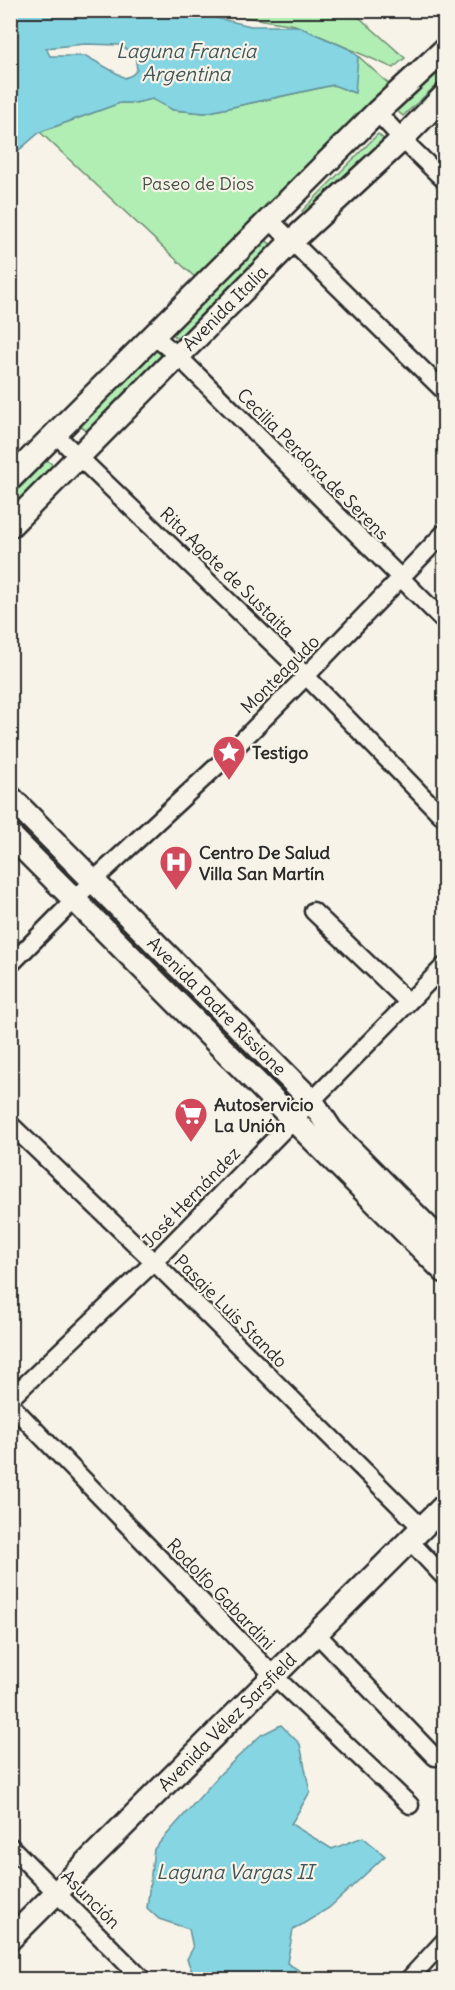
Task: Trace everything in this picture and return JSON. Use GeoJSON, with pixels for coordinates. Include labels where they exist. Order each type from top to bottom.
{"type":"FeatureCollection","features":[{"type":"Feature","properties":{"kind":"main road","name":"Avenida Italia"},"geometry":{"type":"LineString","coordinates":[[10,479],[377,112],[444,50]]}},
{"type":"Feature","properties":{"kind":"main road","name":"Avenida Italia"},"geometry":{"type":"LineString","coordinates":[[10,526],[291,242],[402,139],[444,96]]}},
{"type":"Feature","properties":{"kind":"main road","name":"Avenida Padre Rissione"},"geometry":{"type":"LineString","coordinates":[[10,797],[312,1101],[331,1130],[444,1244]]}},
{"type":"Feature","properties":{"kind":"main road","name":"Avenida Padre Rissione"},"geometry":{"type":"LineString","coordinates":[[10,835],[444,1271]]}},
{"type":"Feature","properties":{"kind":"main road","name":"Avenida Vélez Sarsfield"},"geometry":{"type":"LineString","coordinates":[[10,1939],[444,1506]]}},
{"type":"Feature","properties":{"kind":"street"},"geometry":{"type":"LineString","coordinates":[[377,112],[444,180]]}},
{"type":"Feature","properties":{"kind":"street"},"geometry":{"type":"LineString","coordinates":[[270,220],[444,391]]}},
{"type":"Feature","properties":{"kind":"street","name":"Cecilia Perdora de Serens"},"geometry":{"type":"LineString","coordinates":[[154,336],[178,356],[444,621]]}},
{"type":"Feature","properties":{"kind":"street","name":"Rita Agote de Sustaita"},"geometry":{"type":"LineString","coordinates":[[55,434],[306,676],[444,818]]}},
{"type":"Feature","properties":{"kind":"street","name":"Monteagudo"},"geometry":{"type":"LineString","coordinates":[[10,965],[93,881],[216,766],[444,533]]}},
{"type":"Feature","properties":{"kind":"street"},"geometry":{"type":"LineString","coordinates":[[313,911],[408,1002]]}},
{"type":"Feature","properties":{"kind":"street","name":"José Hernández"},"geometry":{"type":"LineString","coordinates":[[10,1401],[154,1262],[444,966]]}},
{"type":"Feature","properties":{"kind":"street","name":"Pasaje Luis Stando"},"geometry":{"type":"LineString","coordinates":[[10,1124],[154,1262],[416,1534],[444,1577]]}},
{"type":"Feature","properties":{"kind":"street","name":"Rodolfo Gabardini"},"geometry":{"type":"LineString","coordinates":[[10,1401],[273,1676],[410,1805]]}},
{"type":"Feature","properties":{"kind":"street"},"geometry":{"type":"LineString","coordinates":[[316,1633],[435,1757]]}},
{"type":"Feature","properties":{"kind":"street","name":"Asunción"},"geometry":{"type":"LineString","coordinates":[[10,1846],[143,1980]]}},
{"type":"Feature","properties":{"kind":"street"},"geometry":{"type":"LineString","coordinates":[[408,1980],[444,1941]]}},
{"type":"Feature","properties":{"kind":"green space"},"geometry":{"type":"Polygon","coordinates":[[[205,11],[352,11],[405,58],[393,68],[295,25],[205,11]]]}},
{"type":"Feature","properties":{"kind":"green space","name":"Paseo de Dios"},"geometry":{"type":"Polygon","coordinates":[[[358,56],[391,86],[200,282],[40,132],[120,103],[135,103],[152,99],[173,110],[205,113],[334,85],[354,93],[358,56]]]}},
{"type":"Feature","properties":{"kind":"green space"},"geometry":{"type":"Polygon","coordinates":[[[444,65],[444,78],[403,116],[396,110],[444,65]]]}},
{"type":"Feature","properties":{"kind":"green space"},"geometry":{"type":"Polygon","coordinates":[[[378,134],[386,141],[307,219],[302,211],[378,134]]]}},
{"type":"Feature","properties":{"kind":"green space"},"geometry":{"type":"Polygon","coordinates":[[[265,239],[274,248],[179,341],[172,333],[265,239]]]}},
{"type":"Feature","properties":{"kind":"green space"},"geometry":{"type":"Polygon","coordinates":[[[155,349],[164,357],[90,434],[81,426],[155,349]]]}},
{"type":"Feature","properties":{"kind":"green space"},"geometry":{"type":"Polygon","coordinates":[[[47,460],[55,467],[11,514],[11,497],[47,460]]]}},
{"type":"Feature","properties":{"kind":"green space"},"geometry":{"type":"Polygon","coordinates":[[[10,811],[73,875],[70,878],[11,818],[10,811]]]}},
{"type":"Feature","properties":{"kind":"green space"},"geometry":{"type":"Polygon","coordinates":[[[104,900],[282,1084],[276,1089],[94,910],[104,900]]]}},
{"type":"Feature","properties":{"kind":"water","name":"Laguna Francia Argentina"},"geometry":{"type":"Polygon","coordinates":[[[11,10],[186,11],[251,26],[297,26],[349,49],[358,56],[355,93],[333,85],[205,113],[173,110],[152,99],[135,103],[120,103],[40,132],[11,157],[11,10]],[[85,44],[46,48],[50,56],[86,56],[125,78],[137,70],[135,55],[120,45],[85,44]]]}},
{"type":"Feature","properties":{"kind":"water","name":"Laguna Vargas II"},"geometry":{"type":"Polygon","coordinates":[[[281,1725],[300,1744],[310,1792],[291,1824],[332,1849],[363,1837],[385,1856],[329,1908],[293,1930],[287,1963],[313,1979],[195,1979],[187,1959],[193,1948],[189,1929],[159,1919],[147,1908],[154,1849],[221,1773],[261,1735],[281,1725]]]}},
{"type":"Feature","properties":{"kind":"place","name":"Testigo"},"geometry":{"type":"Point","coordinates":[229,781]}},
{"type":"Feature","properties":{"kind":"place","name":"Centro De Salud Villa San Martín"},"geometry":{"type":"Point","coordinates":[176,891]}},
{"type":"Feature","properties":{"kind":"place","name":"Autoservicio La Unión"},"geometry":{"type":"Point","coordinates":[191,1143]}}]}
